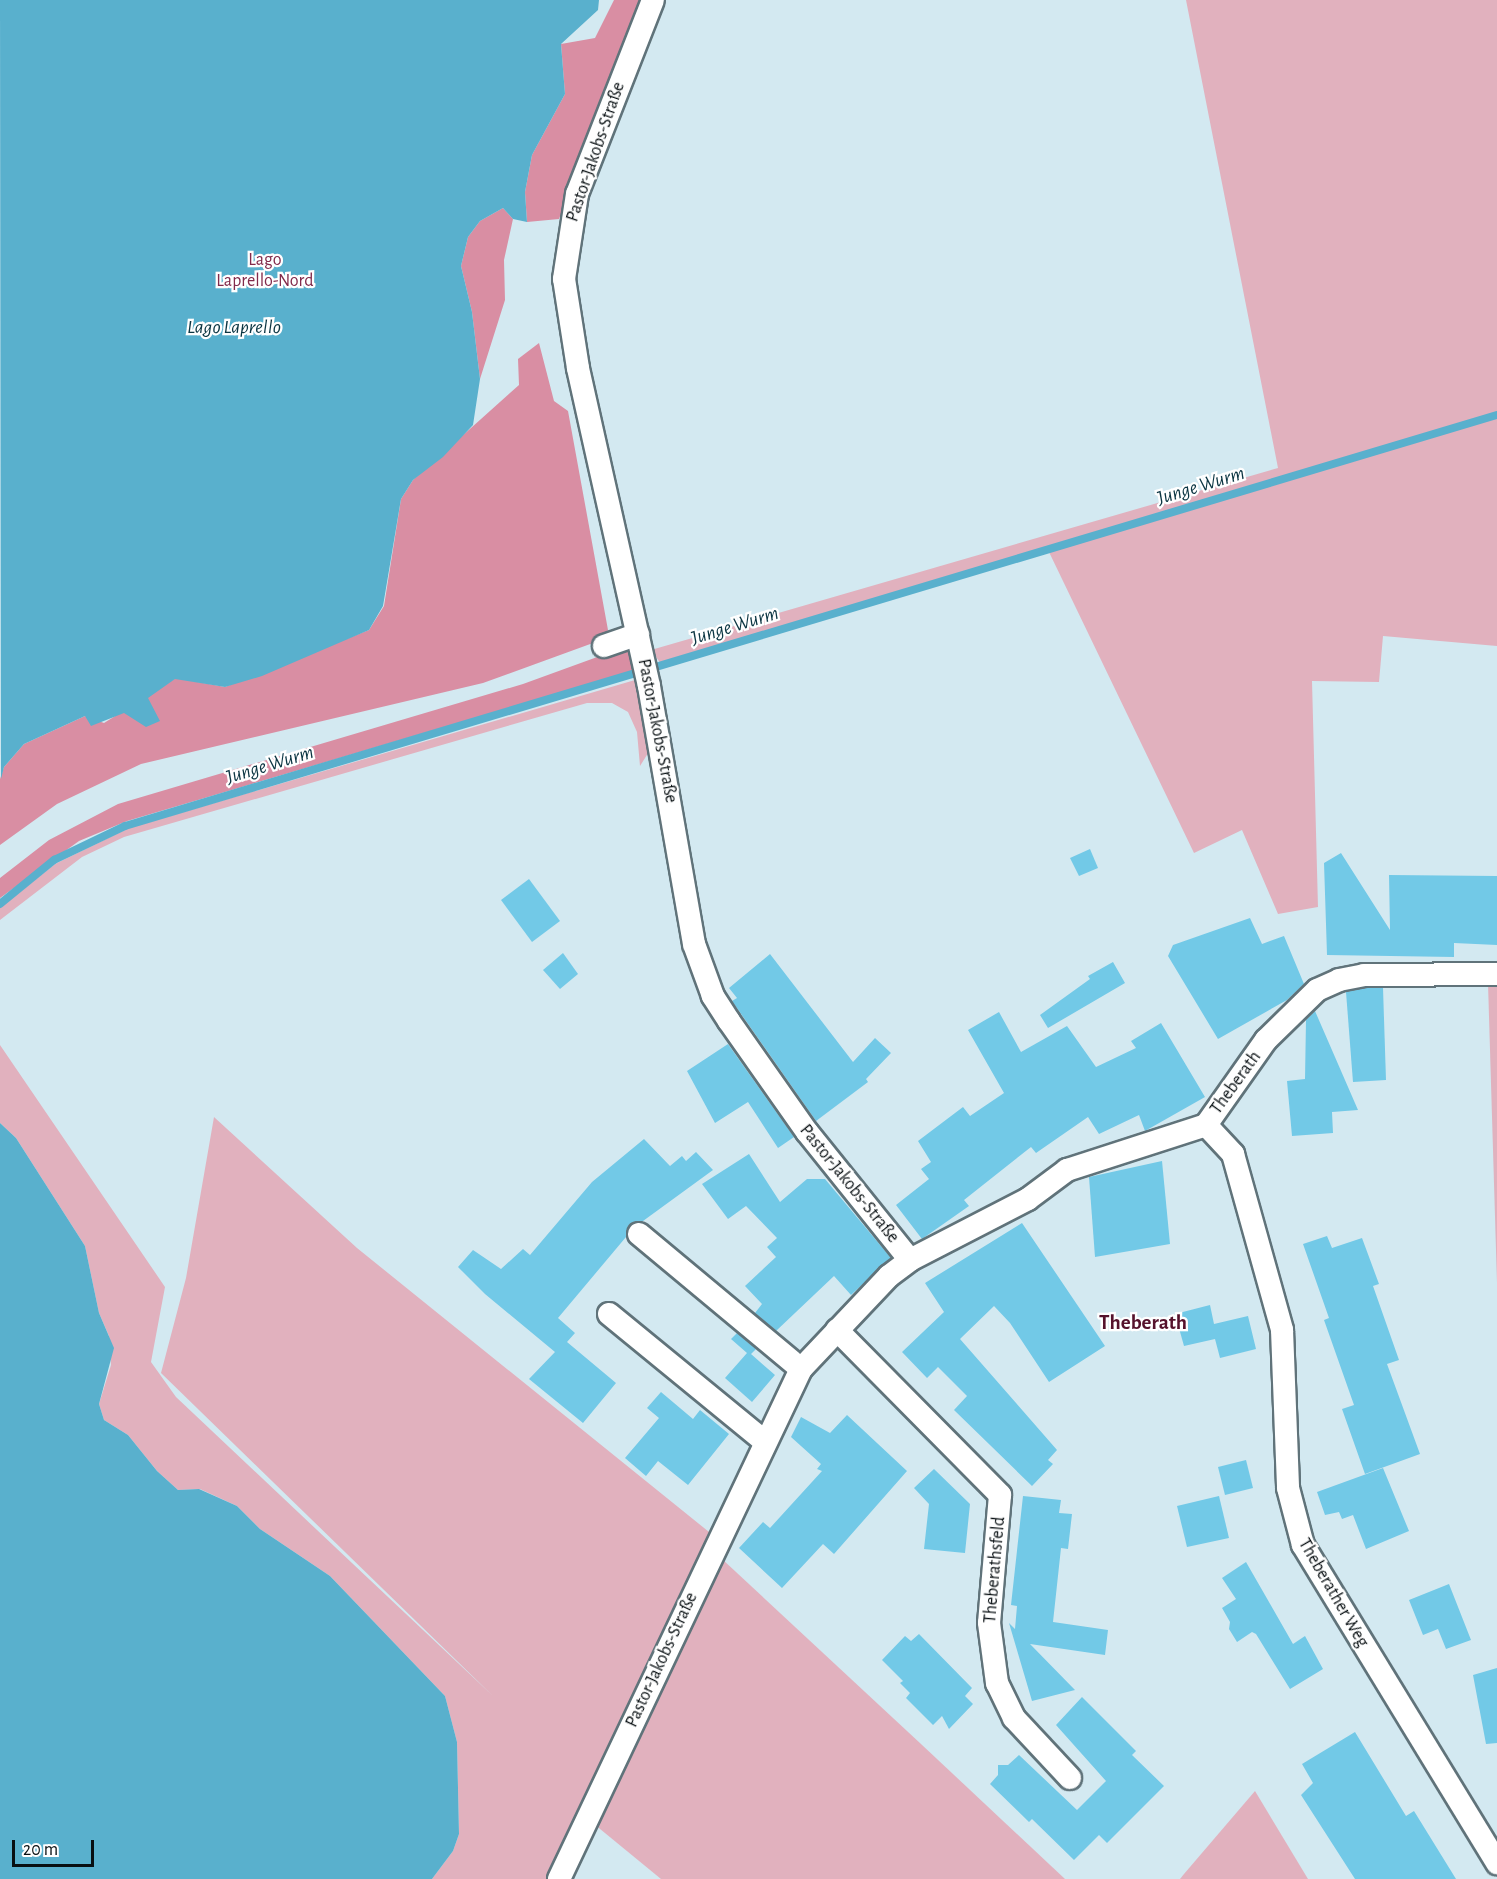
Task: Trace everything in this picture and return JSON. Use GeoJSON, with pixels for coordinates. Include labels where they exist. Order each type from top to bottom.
{"type":"FeatureCollection","features":[{"type":"Feature","properties":{"kind":"street","name":"Pastor-Jakobs-Straße"},"geometry":{"type":"LineString","coordinates":[[559,1879],[764,1441],[801,1369],[837,1330],[910,1260],[807,1132],[713,996],[694,944],[649,686],[578,368],[564,279],[577,194],[653,0]]}},
{"type":"Feature","properties":{"kind":"street"},"geometry":{"type":"LineString","coordinates":[[604,646],[640,644]]}},
{"type":"Feature","properties":{"kind":"street","name":"Theberath"},"geometry":{"type":"LineString","coordinates":[[910,1260],[1028,1199],[1067,1170],[1206,1125],[1266,1040],[1317,990],[1364,975],[1497,974]]}},
{"type":"Feature","properties":{"kind":"street","name":"Theberather Weg"},"geometry":{"type":"LineString","coordinates":[[1206,1125],[1233,1154],[1282,1330],[1288,1488],[1304,1545],[1497,1863]]}},
{"type":"Feature","properties":{"kind":"street"},"geometry":{"type":"LineString","coordinates":[[639,1234],[801,1369]]}},
{"type":"Feature","properties":{"kind":"street"},"geometry":{"type":"LineString","coordinates":[[609,1314],[764,1441]]}},
{"type":"Feature","properties":{"kind":"street","name":"Theberathsfeld"},"geometry":{"type":"LineString","coordinates":[[837,1330],[982,1474],[1000,1495],[988,1623],[998,1683],[1014,1718],[1070,1778]]}},
{"type":"Feature","properties":{"kind":"shaded area"},"geometry":{"type":"Polygon","coordinates":[[[614,0],[642,0],[559,219],[527,222],[525,192],[532,155],[565,94],[561,44],[595,38],[614,0]]]}},
{"type":"Feature","properties":{"kind":"shaded area"},"geometry":{"type":"Polygon","coordinates":[[[1186,0],[1497,0],[1497,646],[1383,636],[1379,682],[1312,681],[1318,907],[1278,914],[1242,830],[1194,853],[1049,552],[664,668],[651,650],[1278,468],[1186,0]]]}},
{"type":"Feature","properties":{"kind":"shaded area"},"geometry":{"type":"Polygon","coordinates":[[[503,208],[513,219],[504,260],[505,300],[480,379],[472,312],[461,266],[468,237],[480,221],[503,208]]]}},
{"type":"Feature","properties":{"kind":"shaded area"},"geometry":{"type":"Polygon","coordinates":[[[539,343],[554,401],[568,411],[608,630],[604,639],[483,683],[141,764],[57,804],[0,845],[0,779],[4,767],[24,744],[85,716],[104,723],[176,678],[225,687],[369,630],[384,606],[401,499],[413,480],[519,385],[518,359],[539,343]]]}},
{"type":"Feature","properties":{"kind":"shaded area"},"geometry":{"type":"Polygon","coordinates":[[[622,648],[629,650],[633,671],[127,821],[79,841],[0,898],[0,878],[49,840],[118,804],[523,684],[622,648]]]}},
{"type":"Feature","properties":{"kind":"shaded area"},"geometry":{"type":"Polygon","coordinates":[[[635,680],[650,750],[640,766],[637,732],[628,712],[612,703],[587,703],[124,837],[82,857],[0,920],[0,908],[55,864],[129,828],[635,680]]]}},
{"type":"Feature","properties":{"kind":"shaded area"},"geometry":{"type":"Polygon","coordinates":[[[1488,983],[1497,983],[1497,1283],[1488,983]]]}},
{"type":"Feature","properties":{"kind":"shaded area"},"geometry":{"type":"Polygon","coordinates":[[[0,1045],[165,1287],[151,1362],[176,1397],[493,1696],[161,1373],[186,1278],[214,1117],[357,1248],[714,1536],[551,1879],[432,1879],[453,1851],[459,1834],[457,1742],[445,1696],[330,1576],[260,1529],[237,1506],[200,1489],[178,1490],[157,1471],[128,1435],[104,1420],[99,1404],[111,1365],[109,1336],[99,1313],[85,1246],[16,1138],[0,1123],[0,1045]]]}},
{"type":"Feature","properties":{"kind":"shaded area"},"geometry":{"type":"Polygon","coordinates":[[[722,1559],[1065,1879],[661,1879],[594,1824],[722,1559]]]}},
{"type":"Feature","properties":{"kind":"shaded area"},"geometry":{"type":"Polygon","coordinates":[[[1255,1791],[1308,1879],[1180,1879],[1184,1874],[1255,1791]]]}},
{"type":"Feature","properties":{"kind":"water","name":"Lago Laprello"},"geometry":{"type":"Polygon","coordinates":[[[0,0],[599,0],[598,10],[561,44],[565,94],[532,155],[525,192],[527,222],[513,219],[503,208],[480,221],[468,237],[461,266],[472,312],[480,379],[473,425],[443,457],[413,480],[401,499],[383,606],[369,630],[262,676],[225,687],[175,679],[148,698],[160,721],[146,727],[124,713],[91,726],[85,716],[24,744],[4,767],[1,779],[0,0]]]}},
{"type":"Feature","properties":{"kind":"water"},"geometry":{"type":"Polygon","coordinates":[[[0,1123],[16,1138],[85,1246],[99,1313],[114,1348],[99,1404],[104,1420],[128,1435],[157,1471],[178,1490],[199,1489],[237,1506],[260,1529],[330,1576],[445,1696],[457,1742],[459,1834],[453,1851],[432,1879],[0,1879],[0,1123]]]}},
{"type":"Feature","properties":{"kind":"building"},"geometry":{"type":"Polygon","coordinates":[[[1090,849],[1098,868],[1079,876],[1070,858],[1090,849]]]}},
{"type":"Feature","properties":{"kind":"building"},"geometry":{"type":"Polygon","coordinates":[[[1341,853],[1390,930],[1389,875],[1497,876],[1497,945],[1454,943],[1454,957],[1327,955],[1324,863],[1341,853]]]}},
{"type":"Feature","properties":{"kind":"building"},"geometry":{"type":"Polygon","coordinates":[[[529,879],[560,921],[532,942],[501,900],[529,879]]]}},
{"type":"Feature","properties":{"kind":"building"},"geometry":{"type":"Polygon","coordinates":[[[1250,918],[1262,944],[1284,936],[1304,984],[1287,1000],[1218,1039],[1168,956],[1173,945],[1250,918]]]}},
{"type":"Feature","properties":{"kind":"building"},"geometry":{"type":"Polygon","coordinates":[[[563,953],[578,974],[560,989],[543,970],[563,953]]]}},
{"type":"Feature","properties":{"kind":"building"},"geometry":{"type":"Polygon","coordinates":[[[770,954],[853,1062],[875,1038],[891,1053],[866,1079],[868,1082],[816,1121],[732,1001],[737,998],[729,988],[770,954]]]}},
{"type":"Feature","properties":{"kind":"building"},"geometry":{"type":"Polygon","coordinates":[[[1113,962],[1125,983],[1048,1028],[1040,1015],[1090,979],[1088,976],[1113,962]]]}},
{"type":"Feature","properties":{"kind":"building"},"geometry":{"type":"Polygon","coordinates":[[[1365,988],[1383,988],[1386,1080],[1353,1082],[1346,992],[1365,988]]]}},
{"type":"Feature","properties":{"kind":"building"},"geometry":{"type":"Polygon","coordinates":[[[1315,1011],[1358,1110],[1332,1112],[1333,1133],[1292,1136],[1287,1081],[1305,1079],[1306,1020],[1315,1011]]]}},
{"type":"Feature","properties":{"kind":"building"},"geometry":{"type":"Polygon","coordinates":[[[999,1012],[1021,1052],[1067,1026],[1096,1067],[1136,1048],[1131,1041],[1161,1023],[1205,1097],[1145,1131],[1139,1115],[1099,1134],[1088,1117],[1036,1153],[1031,1147],[964,1200],[969,1206],[922,1239],[896,1205],[929,1179],[921,1169],[931,1162],[918,1141],[963,1107],[970,1116],[1004,1093],[968,1030],[999,1012]]]}},
{"type":"Feature","properties":{"kind":"building"},"geometry":{"type":"Polygon","coordinates":[[[728,1044],[794,1137],[778,1148],[748,1102],[715,1123],[687,1071],[728,1044]]]}},
{"type":"Feature","properties":{"kind":"building"},"geometry":{"type":"Polygon","coordinates":[[[644,1139],[670,1166],[682,1156],[686,1161],[696,1152],[713,1170],[643,1221],[629,1225],[626,1237],[558,1318],[575,1333],[567,1342],[616,1383],[583,1423],[529,1379],[555,1352],[485,1294],[458,1267],[473,1250],[501,1269],[523,1249],[530,1255],[592,1182],[644,1139]]]}},
{"type":"Feature","properties":{"kind":"building"},"geometry":{"type":"Polygon","coordinates":[[[749,1154],[780,1202],[807,1179],[825,1179],[891,1258],[851,1295],[834,1276],[776,1331],[755,1313],[762,1304],[745,1286],[776,1257],[767,1247],[777,1238],[746,1206],[728,1219],[702,1184],[749,1154]]]}},
{"type":"Feature","properties":{"kind":"building"},"geometry":{"type":"Polygon","coordinates":[[[1162,1161],[1170,1244],[1095,1257],[1089,1177],[1162,1161]]]}},
{"type":"Feature","properties":{"kind":"building"},"geometry":{"type":"Polygon","coordinates":[[[1022,1223],[1105,1346],[1049,1382],[1010,1323],[994,1306],[960,1339],[1057,1450],[1048,1460],[1053,1464],[1032,1486],[954,1410],[967,1396],[938,1367],[927,1378],[902,1352],[944,1312],[925,1283],[1022,1223]]]}},
{"type":"Feature","properties":{"kind":"building"},"geometry":{"type":"Polygon","coordinates":[[[1327,1236],[1332,1248],[1362,1238],[1379,1284],[1373,1286],[1399,1360],[1387,1364],[1420,1454],[1365,1474],[1342,1409],[1354,1405],[1324,1320],[1329,1318],[1303,1244],[1327,1236]]]}},
{"type":"Feature","properties":{"kind":"building"},"geometry":{"type":"Polygon","coordinates":[[[1210,1305],[1214,1324],[1248,1316],[1256,1349],[1220,1358],[1215,1339],[1184,1346],[1175,1314],[1210,1305]]]}},
{"type":"Feature","properties":{"kind":"building"},"geometry":{"type":"Polygon","coordinates":[[[737,1333],[756,1349],[751,1354],[775,1375],[752,1402],[725,1378],[747,1353],[731,1339],[737,1333]]]}},
{"type":"Feature","properties":{"kind":"building"},"geometry":{"type":"Polygon","coordinates":[[[661,1392],[693,1419],[700,1410],[729,1434],[688,1485],[658,1461],[646,1476],[625,1458],[659,1418],[647,1408],[661,1392]]]}},
{"type":"Feature","properties":{"kind":"building"},"geometry":{"type":"Polygon","coordinates":[[[847,1415],[907,1471],[834,1554],[823,1544],[782,1588],[739,1548],[763,1522],[770,1528],[822,1471],[817,1469],[821,1464],[791,1437],[801,1417],[830,1433],[847,1415]]]}},
{"type":"Feature","properties":{"kind":"building"},"geometry":{"type":"Polygon","coordinates":[[[1246,1460],[1253,1488],[1225,1495],[1218,1467],[1246,1460]]]}},
{"type":"Feature","properties":{"kind":"building"},"geometry":{"type":"Polygon","coordinates":[[[1383,1468],[1409,1531],[1366,1549],[1353,1515],[1342,1519],[1339,1512],[1325,1515],[1317,1492],[1383,1468]]]}},
{"type":"Feature","properties":{"kind":"building"},"geometry":{"type":"Polygon","coordinates":[[[934,1469],[970,1504],[965,1553],[924,1549],[929,1504],[914,1488],[934,1469]]]}},
{"type":"Feature","properties":{"kind":"building"},"geometry":{"type":"Polygon","coordinates":[[[1023,1496],[1061,1500],[1059,1513],[1072,1514],[1068,1549],[1061,1548],[1053,1622],[1108,1630],[1105,1655],[1030,1644],[1075,1690],[1032,1701],[1009,1623],[1015,1629],[1017,1606],[1011,1605],[1023,1496]]]}},
{"type":"Feature","properties":{"kind":"building"},"geometry":{"type":"Polygon","coordinates":[[[1219,1496],[1229,1538],[1187,1547],[1177,1506],[1219,1496]]]}},
{"type":"Feature","properties":{"kind":"building"},"geometry":{"type":"Polygon","coordinates":[[[1246,1562],[1293,1644],[1305,1636],[1323,1669],[1290,1689],[1256,1634],[1252,1632],[1237,1642],[1229,1629],[1230,1622],[1222,1608],[1236,1599],[1222,1578],[1246,1562]]]}},
{"type":"Feature","properties":{"kind":"building"},"geometry":{"type":"Polygon","coordinates":[[[1449,1584],[1471,1640],[1446,1649],[1438,1629],[1423,1635],[1409,1600],[1449,1584]]]}},
{"type":"Feature","properties":{"kind":"building"},"geometry":{"type":"Polygon","coordinates":[[[919,1634],[972,1688],[965,1696],[973,1704],[949,1729],[942,1716],[933,1725],[906,1698],[910,1693],[900,1683],[903,1681],[882,1660],[905,1636],[911,1641],[919,1634]]]}},
{"type":"Feature","properties":{"kind":"building"},"geometry":{"type":"Polygon","coordinates":[[[1497,1668],[1497,1743],[1486,1744],[1473,1675],[1497,1668]]]}},
{"type":"Feature","properties":{"kind":"building"},"geometry":{"type":"Polygon","coordinates":[[[1082,1697],[1136,1751],[1132,1755],[1164,1786],[1107,1843],[1099,1835],[1074,1860],[1032,1819],[1029,1822],[990,1784],[998,1775],[998,1765],[1008,1765],[1019,1755],[1077,1810],[1106,1781],[1056,1725],[1082,1697]]]}},
{"type":"Feature","properties":{"kind":"building"},"geometry":{"type":"Polygon","coordinates":[[[1355,1732],[1406,1816],[1414,1811],[1456,1879],[1355,1879],[1301,1795],[1313,1783],[1302,1764],[1355,1732]]]}},
{"type":"Feature","properties":{"kind":"waterway","name":"Junge Wurm"},"geometry":{"type":"LineString","coordinates":[[0,904],[54,860],[125,826],[1497,415]]}},
{"type":"Feature","properties":{"kind":"district","name":"Theberath"},"geometry":{"type":"Point","coordinates":[1143,1323]}},
{"type":"Feature","properties":{"kind":"park label","name":"Lago Laprello-Nord"},"geometry":{"type":"Point","coordinates":[265,271]}}]}
